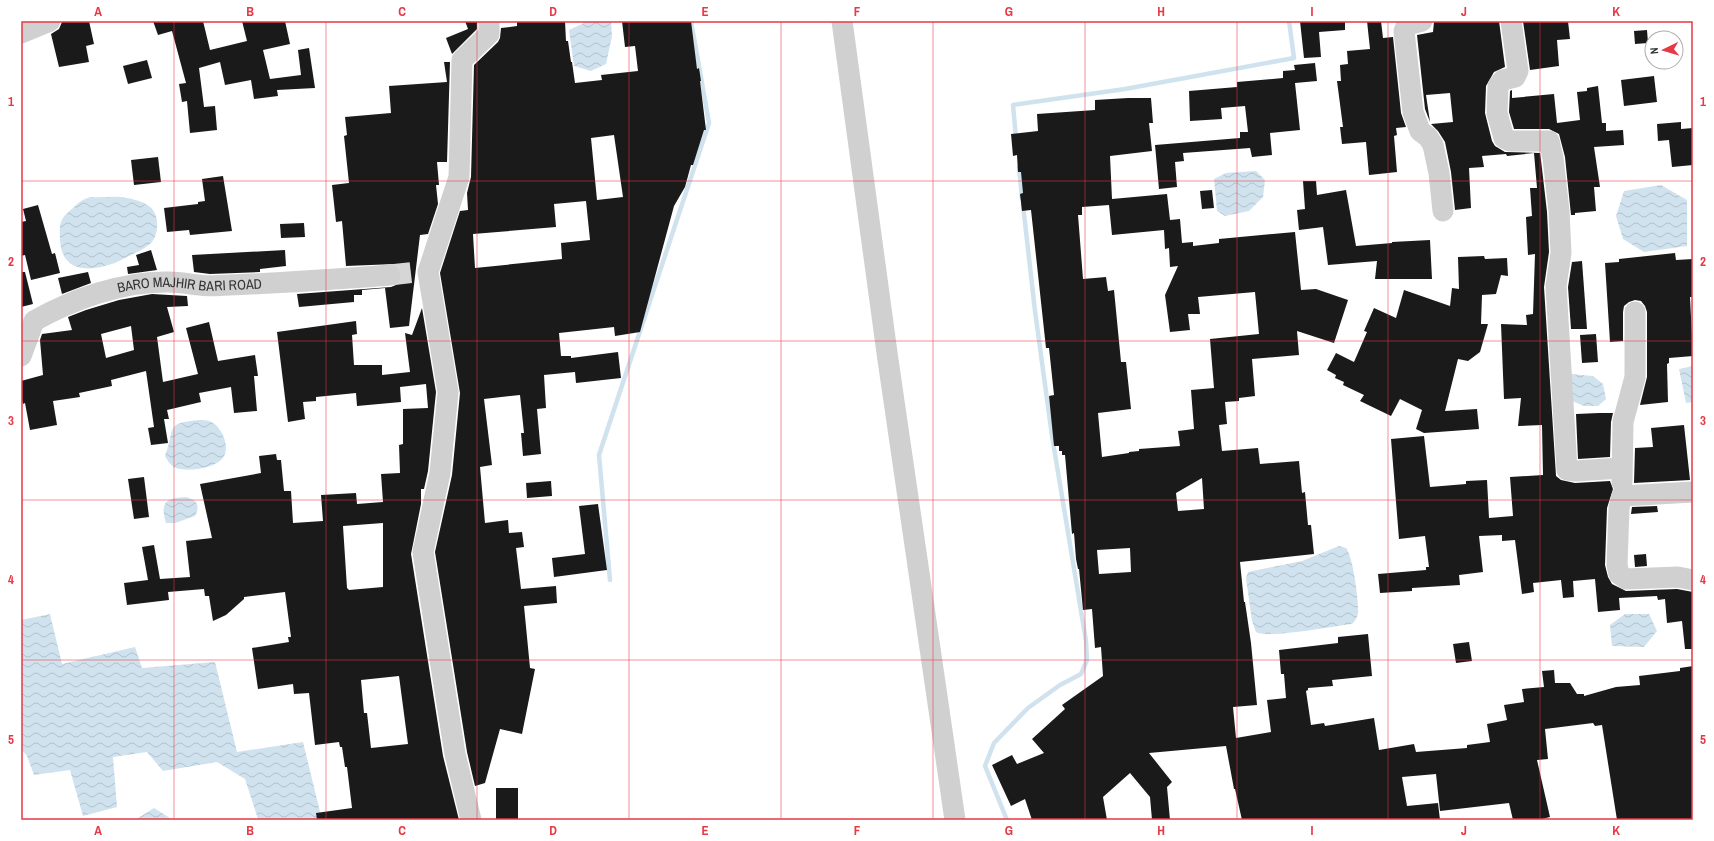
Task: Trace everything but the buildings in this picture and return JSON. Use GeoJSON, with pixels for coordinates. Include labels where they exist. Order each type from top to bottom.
{"type":"FeatureCollection","features":[{"type":"Feature","properties":{"kind":"street"},"geometry":{"type":"LineString","coordinates":[[21,33],[50,21]]}},
{"type":"Feature","properties":{"kind":"street"},"geometry":{"type":"LineString","coordinates":[[471,820],[455,754],[423,552],[440,473],[448,392],[422,272],[459,177],[462,60],[489,34],[489,21]]}},
{"type":"Feature","properties":{"kind":"street"},"geometry":{"type":"LineString","coordinates":[[842,21],[891,384],[955,820]]}},
{"type":"Feature","properties":{"kind":"street"},"geometry":{"type":"LineString","coordinates":[[1422,21],[1407,25],[1404,31],[1413,112],[1420,131],[1428,137],[1433,145],[1440,172],[1442,211]]}},
{"type":"Feature","properties":{"kind":"street"},"geometry":{"type":"LineString","coordinates":[[1511,21],[1518,71],[1515,77],[1504,80],[1498,86],[1497,113],[1504,138],[1510,141],[1549,141],[1553,158],[1561,253],[1556,286],[1567,470],[1576,471],[1621,468]]}},
{"type":"Feature","properties":{"kind":"street","name":"BARO MAJHIR BARI ROAD"},"geometry":{"type":"LineString","coordinates":[[21,356],[34,321],[48,313],[89,297],[130,285],[167,282],[186,282],[200,286],[229,285],[390,274]]}},
{"type":"Feature","properties":{"kind":"street"},"geometry":{"type":"LineString","coordinates":[[1635,312],[1635,377],[1623,422],[1624,447],[1621,468],[1622,496],[1619,508],[1617,565],[1619,574],[1626,579],[1678,577],[1693,580]]}},
{"type":"Feature","properties":{"kind":"street"},"geometry":{"type":"LineString","coordinates":[[1622,496],[1693,492]]}},
{"type":"Feature","properties":{"kind":"water"},"geometry":{"type":"Polygon","coordinates":[[[588,21],[611,21],[612,36],[606,64],[591,71],[574,66],[569,30],[588,21]]]}},
{"type":"Feature","properties":{"kind":"water"},"geometry":{"type":"Polygon","coordinates":[[[1256,171],[1265,180],[1263,197],[1249,211],[1225,216],[1217,211],[1214,179],[1226,173],[1256,171]]]}},
{"type":"Feature","properties":{"kind":"water"},"geometry":{"type":"Polygon","coordinates":[[[1661,185],[1687,200],[1687,246],[1644,252],[1623,239],[1616,216],[1624,191],[1661,185]]]}},
{"type":"Feature","properties":{"kind":"water"},"geometry":{"type":"Polygon","coordinates":[[[91,197],[128,198],[147,205],[156,215],[157,230],[154,239],[146,247],[106,266],[84,268],[75,266],[67,261],[62,252],[60,239],[61,221],[77,204],[91,197]]]}},
{"type":"Feature","properties":{"kind":"water"},"geometry":{"type":"Polygon","coordinates":[[[1693,366],[1693,402],[1686,403],[1679,369],[1693,366]]]}},
{"type":"Feature","properties":{"kind":"water"},"geometry":{"type":"Polygon","coordinates":[[[1571,374],[1593,376],[1603,384],[1606,399],[1598,406],[1584,406],[1565,398],[1571,374]]]}},
{"type":"Feature","properties":{"kind":"water"},"geometry":{"type":"Polygon","coordinates":[[[189,421],[208,421],[218,427],[226,443],[223,458],[215,464],[203,468],[186,470],[178,469],[169,463],[165,456],[171,433],[176,425],[189,421]]]}},
{"type":"Feature","properties":{"kind":"water"},"geometry":{"type":"Polygon","coordinates":[[[185,497],[195,501],[198,509],[195,516],[175,523],[166,523],[164,506],[166,503],[169,500],[185,497]]]}},
{"type":"Feature","properties":{"kind":"water"},"geometry":{"type":"Polygon","coordinates":[[[1339,546],[1346,548],[1349,553],[1355,579],[1358,599],[1358,613],[1352,624],[1286,633],[1263,634],[1256,632],[1252,621],[1246,578],[1248,572],[1302,561],[1339,546]]]}},
{"type":"Feature","properties":{"kind":"water"},"geometry":{"type":"Polygon","coordinates":[[[50,614],[62,664],[135,647],[142,668],[215,662],[237,752],[303,742],[322,820],[251,820],[258,819],[245,779],[217,762],[163,771],[147,752],[113,757],[117,807],[83,816],[70,770],[34,775],[27,756],[21,749],[21,620],[50,614]]]}},
{"type":"Feature","properties":{"kind":"water"},"geometry":{"type":"Polygon","coordinates":[[[1625,614],[1649,614],[1657,631],[1644,647],[1612,646],[1610,625],[1625,614]]]}},
{"type":"Feature","properties":{"kind":"water"},"geometry":{"type":"Polygon","coordinates":[[[154,808],[173,820],[135,820],[154,808]]]}},
{"type":"Feature","properties":{"kind":"waterway"},"geometry":{"type":"LineString","coordinates":[[610,580],[599,455],[709,123],[691,21]]}},
{"type":"Feature","properties":{"kind":"waterway"},"geometry":{"type":"LineString","coordinates":[[1016,138],[1013,105],[1125,89],[1294,58],[1289,21]]}},
{"type":"Feature","properties":{"kind":"waterway"},"geometry":{"type":"LineString","coordinates":[[1019,167],[1022,198]]}},
{"type":"Feature","properties":{"kind":"waterway"},"geometry":{"type":"LineString","coordinates":[[1007,820],[985,766],[994,743],[1028,708],[1060,685],[1081,674],[1087,660],[1086,641],[1052,436],[1035,311],[1023,205]]}},
{"type":"Feature","properties":{"kind":"tunnel"},"geometry":{"type":"LineString","coordinates":[[390,275],[416,272]]}}]}
